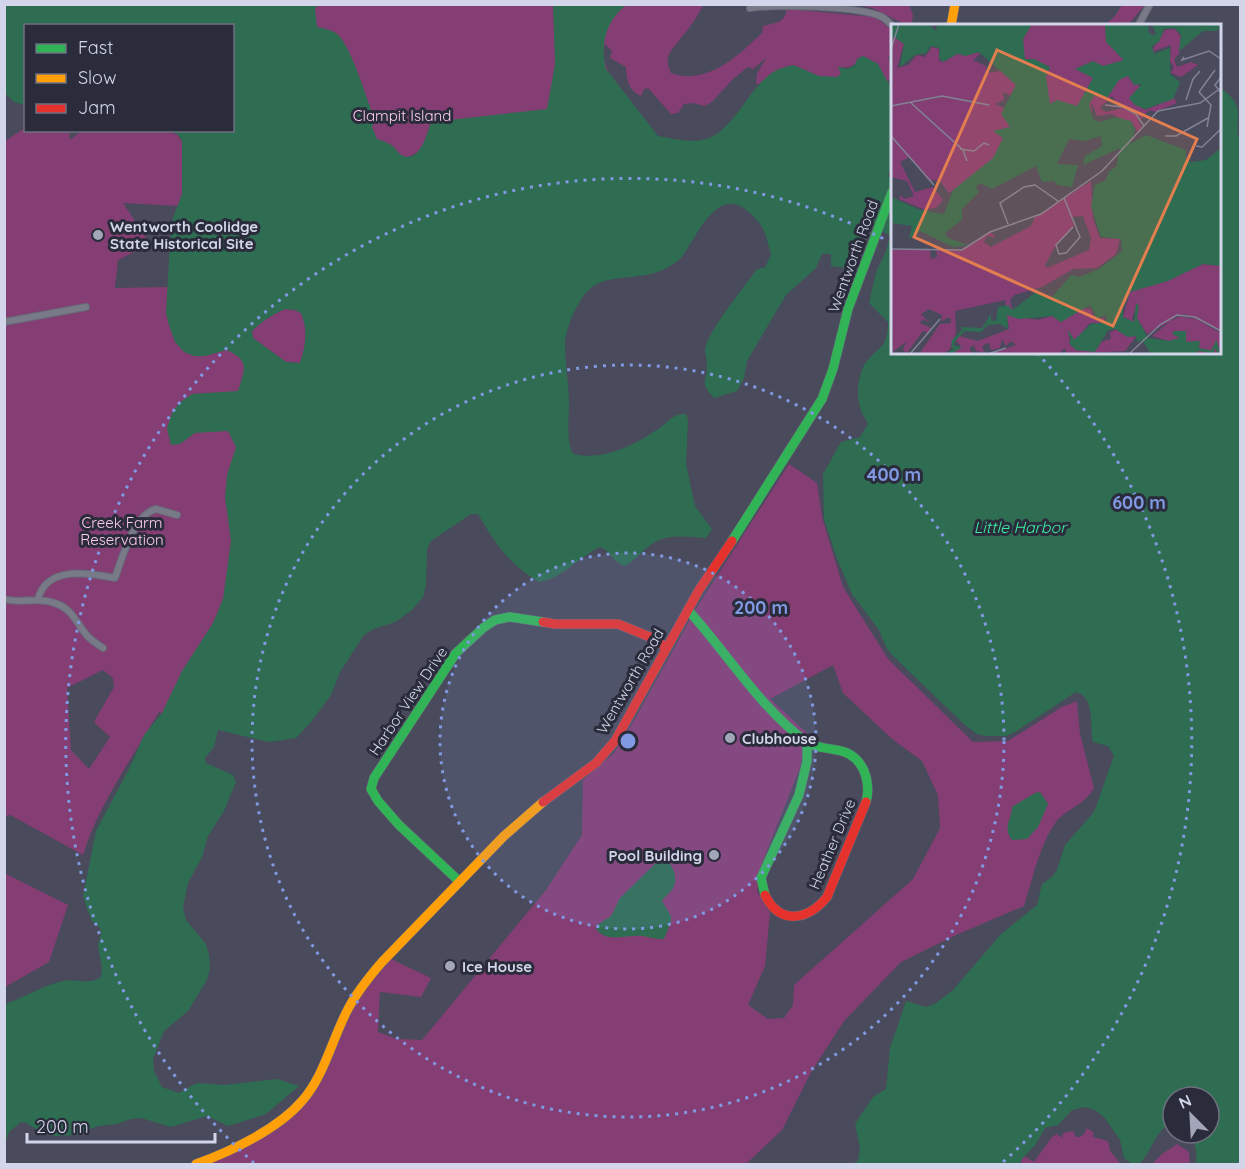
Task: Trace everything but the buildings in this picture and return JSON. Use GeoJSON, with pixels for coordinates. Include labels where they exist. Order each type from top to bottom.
{"type":"FeatureCollection","features":[{"type":"Feature","properties":{"kind":"main road"},"geometry":{"type":"LineString","coordinates":[[951,24],[956,4]]}},
{"type":"Feature","properties":{"kind":"main road","name":"Wentworth Road"},"geometry":{"type":"LineString","coordinates":[[196,1164],[216,1157],[255,1136],[280,1120],[302,1101],[317,1077],[344,1015],[364,984],[402,940],[525,816],[590,768],[606,753],[623,729],[688,610],[822,399],[833,369],[848,309],[891,195]]}},
{"type":"Feature","properties":{"kind":"main road"},"geometry":{"type":"LineString","coordinates":[[688,610],[712,635],[750,687],[807,743]]}},
{"type":"Feature","properties":{"kind":"main road","name":"Harbor View Drive"},"geometry":{"type":"LineString","coordinates":[[460,882],[379,802],[371,789],[374,777],[456,653],[483,628],[495,620],[510,617],[555,624],[618,624],[650,637],[667,648]]}},
{"type":"Feature","properties":{"kind":"main road","name":"Heather Drive"},"geometry":{"type":"LineString","coordinates":[[807,743],[837,748],[856,759],[864,771],[869,794],[854,837],[824,903],[812,913],[793,917],[780,913],[766,900],[761,878],[803,783],[808,764],[807,743]]}},
{"type":"Feature","properties":{"kind":"street"},"geometry":{"type":"LineString","coordinates":[[1139,24],[1150,4]]}},
{"type":"Feature","properties":{"kind":"street"},"geometry":{"type":"LineString","coordinates":[[750,8],[790,5],[853,11],[882,17],[891,24]]}},
{"type":"Feature","properties":{"kind":"street"},"geometry":{"type":"LineString","coordinates":[[4,322],[86,307]]}},
{"type":"Feature","properties":{"kind":"street"},"geometry":{"type":"LineString","coordinates":[[38,599],[46,584],[60,576],[86,573],[115,578],[138,523],[145,513],[156,508],[177,515]]}},
{"type":"Feature","properties":{"kind":"street"},"geometry":{"type":"LineString","coordinates":[[4,600],[15,602],[38,599],[54,602],[66,609],[77,620],[84,633],[103,648]]}},
{"type":"Feature","properties":{"kind":"green space","name":"Clampit Island"},"geometry":{"type":"Polygon","coordinates":[[[175,4],[703,5],[668,57],[671,73],[684,76],[709,72],[732,59],[762,33],[763,26],[782,20],[787,9],[875,17],[891,29],[891,53],[888,58],[891,73],[887,82],[878,64],[863,56],[852,66],[839,67],[841,74],[837,77],[819,76],[793,65],[775,71],[756,84],[757,74],[766,58],[753,69],[748,67],[733,79],[712,102],[705,106],[693,103],[684,104],[678,113],[671,114],[648,88],[644,89],[641,96],[633,91],[626,67],[610,58],[612,51],[605,44],[606,67],[619,87],[604,115],[430,125],[423,147],[402,160],[234,28],[234,24],[227,24],[175,4]]]}},
{"type":"Feature","properties":{"kind":"green space"},"geometry":{"type":"Polygon","coordinates":[[[857,5],[909,5],[913,15],[912,22],[904,24],[872,8],[857,5]]]}},
{"type":"Feature","properties":{"kind":"green space"},"geometry":{"type":"Polygon","coordinates":[[[1122,5],[1145,5],[1129,24],[1106,24],[1122,5]]]}},
{"type":"Feature","properties":{"kind":"green space","name":"Creek Farm Reservation"},"geometry":{"type":"Polygon","coordinates":[[[24,129],[24,132],[69,132],[70,140],[80,132],[170,132],[178,135],[182,142],[183,196],[179,206],[123,203],[150,244],[118,260],[115,288],[169,287],[248,345],[239,437],[232,590],[164,715],[159,712],[117,782],[98,818],[83,855],[10,815],[5,816],[5,141],[24,129]],[[103,670],[67,688],[71,750],[89,769],[110,737],[94,722],[114,687],[113,678],[103,670]]]}},
{"type":"Feature","properties":{"kind":"green space"},"geometry":{"type":"Polygon","coordinates":[[[285,309],[301,313],[305,325],[304,350],[300,363],[286,362],[253,338],[252,331],[256,327],[267,318],[285,309]]]}},
{"type":"Feature","properties":{"kind":"green space"},"geometry":{"type":"Polygon","coordinates":[[[789,464],[817,483],[822,517],[843,587],[888,659],[973,742],[1008,741],[1062,707],[1077,701],[1080,734],[1094,788],[1085,799],[1060,817],[1050,831],[1024,906],[901,962],[844,1021],[811,1072],[782,1130],[746,1164],[205,1164],[234,1152],[283,1124],[305,1103],[361,995],[391,959],[431,978],[421,997],[380,992],[378,1032],[397,1039],[422,1040],[546,890],[582,835],[583,780],[614,753],[697,607],[789,464]],[[833,665],[770,699],[809,735],[801,744],[804,747],[800,768],[760,868],[757,891],[770,913],[765,966],[748,1005],[768,1019],[784,1018],[793,1005],[794,985],[913,879],[940,828],[938,795],[922,761],[892,739],[843,693],[833,665]]]}},
{"type":"Feature","properties":{"kind":"green space"},"geometry":{"type":"Polygon","coordinates":[[[4,873],[68,905],[49,962],[5,987],[4,873]]]}},
{"type":"Feature","properties":{"kind":"green space"},"geometry":{"type":"Polygon","coordinates":[[[1087,1128],[1094,1133],[1093,1137],[1108,1141],[1110,1151],[1121,1164],[1020,1164],[1024,1156],[1034,1162],[1052,1137],[1057,1134],[1062,1138],[1063,1133],[1073,1131],[1076,1137],[1080,1137],[1087,1128]]]}},
{"type":"Feature","properties":{"kind":"green space"},"geometry":{"type":"Polygon","coordinates":[[[1178,1145],[1189,1152],[1190,1164],[1152,1164],[1162,1154],[1178,1145]]]}},
{"type":"Feature","properties":{"kind":"water","name":"Little Harbor"},"geometry":{"type":"Polygon","coordinates":[[[5,5],[319,5],[315,8],[317,27],[336,33],[342,39],[375,120],[372,127],[377,139],[390,144],[400,154],[407,157],[417,153],[431,122],[547,109],[555,64],[553,5],[626,5],[609,25],[606,33],[604,59],[606,69],[658,136],[690,141],[703,140],[719,133],[758,86],[777,70],[793,65],[819,76],[837,77],[841,74],[838,67],[848,69],[863,56],[878,64],[891,88],[891,162],[888,176],[891,178],[891,354],[1221,354],[1221,88],[1233,99],[1238,109],[1238,137],[1240,138],[1240,1164],[1195,1164],[1195,1145],[1221,1145],[1221,1085],[1161,1085],[1161,1131],[1139,1164],[1131,1163],[1124,1158],[1120,1140],[1104,1117],[1095,1110],[1085,1107],[1072,1110],[1058,1125],[1045,1128],[1020,1164],[850,1164],[858,1161],[860,1148],[855,1124],[873,1097],[886,1089],[890,1048],[906,1001],[926,1007],[936,1003],[952,991],[1001,934],[1037,905],[1042,884],[1057,870],[1065,845],[1094,812],[1114,756],[1108,746],[1093,742],[1087,700],[1076,692],[1006,736],[977,734],[891,654],[879,630],[852,594],[824,519],[823,474],[841,442],[860,437],[868,424],[861,411],[858,390],[864,366],[887,337],[888,322],[869,303],[876,272],[890,236],[874,226],[865,228],[845,268],[831,266],[831,254],[822,254],[816,268],[786,295],[747,361],[744,378],[737,391],[714,398],[706,388],[705,350],[708,342],[735,298],[756,270],[765,267],[771,255],[760,225],[745,209],[734,204],[724,205],[715,210],[699,229],[681,258],[670,266],[652,274],[604,281],[589,289],[574,312],[565,345],[569,436],[573,454],[584,456],[617,451],[662,427],[674,417],[686,414],[688,420],[686,464],[695,506],[712,529],[706,538],[681,536],[662,539],[649,546],[625,566],[600,547],[563,572],[539,582],[511,561],[478,514],[471,514],[431,541],[427,549],[426,585],[423,597],[412,610],[395,622],[364,635],[340,672],[331,695],[296,738],[269,742],[218,730],[214,747],[205,758],[206,763],[233,775],[236,782],[224,811],[208,836],[202,857],[188,883],[183,907],[186,920],[206,944],[210,968],[207,980],[188,1011],[164,1031],[153,1059],[154,1071],[162,1087],[179,1093],[197,1083],[224,1085],[277,1079],[299,1086],[266,1114],[228,1126],[207,1116],[171,1127],[141,1118],[98,1126],[74,1135],[56,1136],[44,1134],[21,1122],[9,1132],[5,1144],[5,1004],[56,983],[68,980],[92,981],[101,977],[102,968],[98,945],[100,928],[92,921],[83,896],[96,831],[144,735],[162,713],[182,671],[213,623],[223,599],[231,541],[225,497],[227,475],[236,447],[228,431],[195,433],[180,444],[171,445],[167,428],[173,410],[192,394],[238,391],[244,366],[239,358],[227,350],[205,356],[194,356],[184,352],[175,342],[166,313],[173,218],[182,194],[182,140],[172,132],[234,132],[234,24],[24,24],[24,105],[14,102],[5,93],[5,5]],[[285,309],[263,321],[252,331],[253,338],[286,362],[300,363],[305,344],[301,313],[285,309]]]}},
{"type":"Feature","properties":{"kind":"water"},"geometry":{"type":"Polygon","coordinates":[[[1040,792],[1048,804],[1038,827],[1027,839],[1012,840],[1008,827],[1012,807],[1040,792]]]}},
{"type":"Feature","properties":{"kind":"water"},"geometry":{"type":"Polygon","coordinates":[[[662,857],[666,859],[675,874],[673,888],[662,901],[671,916],[664,939],[639,936],[609,937],[600,933],[596,929],[597,925],[611,916],[620,898],[662,857]]]}},
{"type":"Feature","properties":{"kind":"traffic: fast"},"geometry":{"type":"LineString","coordinates":[[732,541],[822,399],[833,369],[848,309],[891,195]]}},
{"type":"Feature","properties":{"kind":"traffic: fast"},"geometry":{"type":"LineString","coordinates":[[688,610],[758,695],[788,727],[805,741],[844,752],[860,763],[867,779],[866,802]]}},
{"type":"Feature","properties":{"kind":"traffic: fast"},"geometry":{"type":"LineString","coordinates":[[460,882],[399,825],[378,801],[371,789],[374,778],[456,653],[483,628],[495,620],[510,617],[543,622]]}},
{"type":"Feature","properties":{"kind":"traffic: fast"},"geometry":{"type":"LineString","coordinates":[[765,895],[761,878],[799,795],[807,761],[807,743]]}},
{"type":"Feature","properties":{"kind":"traffic: slow"},"geometry":{"type":"LineString","coordinates":[[951,24],[955,4]]}},
{"type":"Feature","properties":{"kind":"traffic: slow"},"geometry":{"type":"LineString","coordinates":[[196,1164],[224,1153],[267,1130],[302,1101],[322,1069],[351,1004],[372,973],[504,836],[543,802]]}},
{"type":"Feature","properties":{"kind":"traffic: jam"},"geometry":{"type":"LineString","coordinates":[[543,802],[596,763],[615,741],[699,590],[732,541]]}},
{"type":"Feature","properties":{"kind":"traffic: jam"},"geometry":{"type":"LineString","coordinates":[[543,622],[618,624],[650,637],[667,648]]}},
{"type":"Feature","properties":{"kind":"traffic: jam"},"geometry":{"type":"LineString","coordinates":[[765,895],[778,912],[786,915],[803,915],[819,905],[827,897],[866,802]]}},
{"type":"Feature","properties":{"kind":"place","name":"Wentworth Coolidge State Historical Site"},"geometry":{"type":"Point","coordinates":[98,235]}},
{"type":"Feature","properties":{"kind":"place","name":"Clubhouse"},"geometry":{"type":"Point","coordinates":[730,738]}},
{"type":"Feature","properties":{"kind":"place","name":"Pool Building"},"geometry":{"type":"Point","coordinates":[714,855]}},
{"type":"Feature","properties":{"kind":"place","name":"Ice House"},"geometry":{"type":"Point","coordinates":[450,966]}}]}
